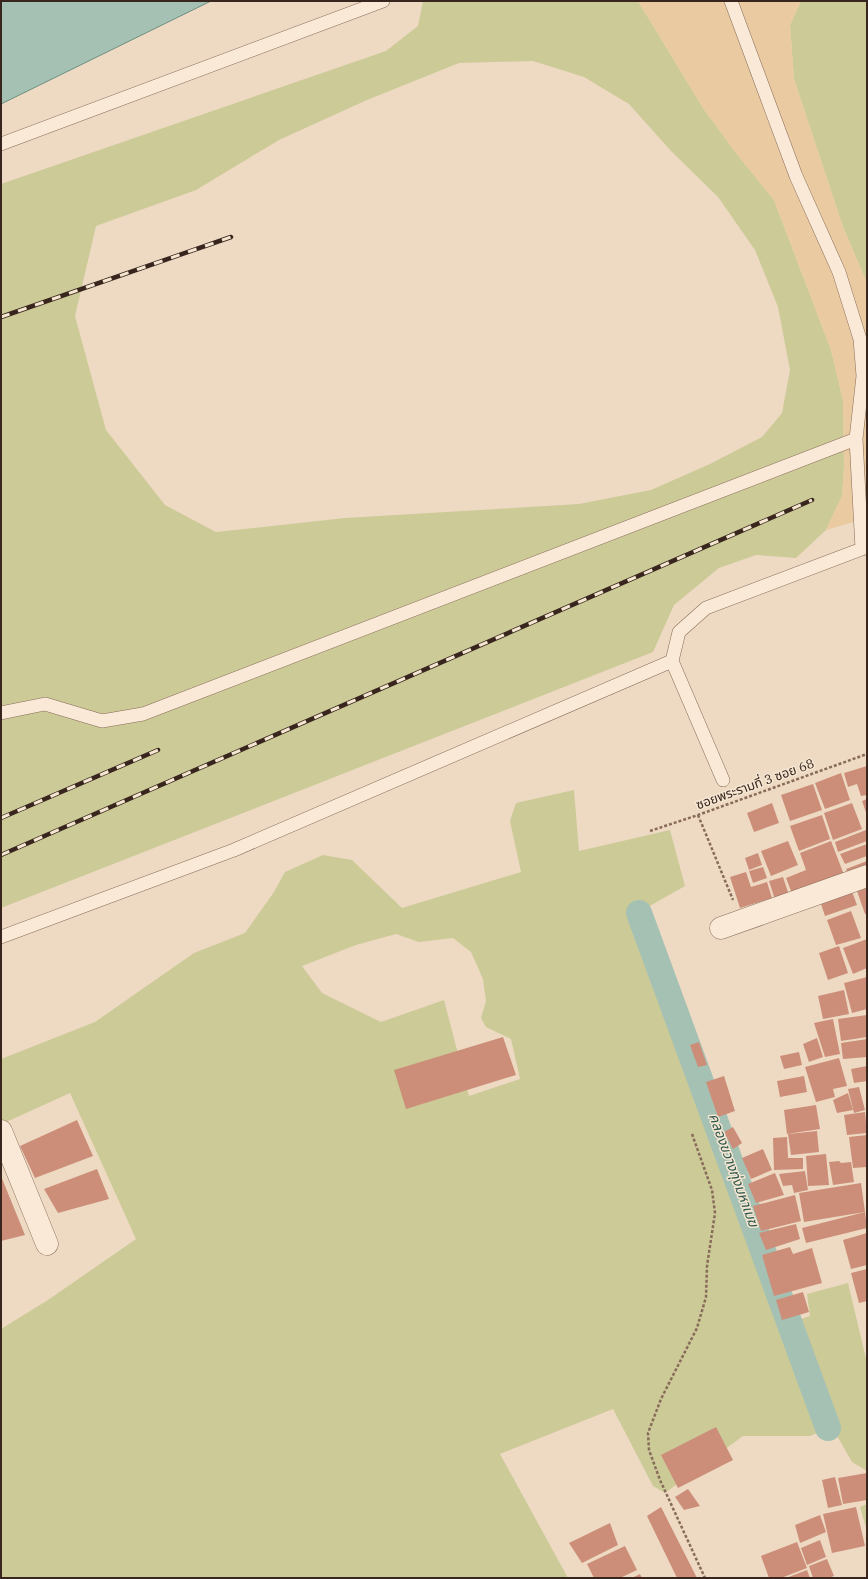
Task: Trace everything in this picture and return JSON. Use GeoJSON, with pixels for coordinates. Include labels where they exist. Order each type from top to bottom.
{"type":"FeatureCollection","features":[{"type":"Feature","properties":{"kind":"street"},"geometry":{"type":"LineString","coordinates":[[721,928],[867,876]]}},
{"type":"Feature","properties":{"kind":"street"},"geometry":{"type":"LineString","coordinates":[[1,1131],[47,1244]]}},
{"type":"Feature","properties":{"kind":"lane"},"geometry":{"type":"LineString","coordinates":[[1,144],[383,1]]}},
{"type":"Feature","properties":{"kind":"lane"},"geometry":{"type":"LineString","coordinates":[[723,780],[672,661],[679,632],[706,608],[864,548],[856,439],[863,376],[860,339],[838,272],[796,176],[731,1]]}},
{"type":"Feature","properties":{"kind":"lane"},"geometry":{"type":"LineString","coordinates":[[1,713],[45,704],[102,721],[143,714],[856,439]]}},
{"type":"Feature","properties":{"kind":"lane"},"geometry":{"type":"LineString","coordinates":[[1,937],[234,850],[672,661]]}},
{"type":"Feature","properties":{"kind":"path","name":"ซอยพระรามที่ 3 ซอย 68"},"geometry":{"type":"LineString","coordinates":[[650,831],[867,754]]}},
{"type":"Feature","properties":{"kind":"path"},"geometry":{"type":"LineString","coordinates":[[698,815],[741,921]]}},
{"type":"Feature","properties":{"kind":"path"},"geometry":{"type":"LineString","coordinates":[[692,1134],[712,1190],[715,1212],[708,1266],[706,1298],[697,1328],[661,1399],[648,1433],[649,1450],[660,1480],[704,1578]]}},
{"type":"Feature","properties":{"kind":"shaded area"},"geometry":{"type":"Polygon","coordinates":[[[1,1],[211,1],[1,104],[1,1]]]}},
{"type":"Feature","properties":{"kind":"shaded area"},"geometry":{"type":"Polygon","coordinates":[[[423,1],[638,1],[703,108],[736,153],[774,200],[831,350],[843,400],[844,467],[842,496],[826,530],[796,558],[756,555],[719,568],[674,605],[653,652],[1,908],[1,184],[386,51],[418,26],[423,1]],[[533,61],[459,63],[367,100],[279,140],[196,190],[96,226],[75,316],[106,430],[165,505],[216,532],[345,518],[579,504],[651,490],[710,464],[762,437],[782,413],[790,370],[778,307],[755,250],[718,197],[671,151],[629,104],[584,77],[533,61]]]}},
{"type":"Feature","properties":{"kind":"shaded area"},"geometry":{"type":"Polygon","coordinates":[[[801,1],[867,1],[867,283],[843,227],[794,79],[790,25],[801,1]]]}},
{"type":"Feature","properties":{"kind":"shaded area"},"geometry":{"type":"Polygon","coordinates":[[[574,790],[579,851],[670,830],[685,886],[632,916],[679,1039],[782,1325],[810,1316],[807,1294],[848,1283],[867,1363],[867,1471],[852,1462],[832,1427],[810,1436],[743,1436],[665,1493],[653,1486],[613,1409],[500,1454],[568,1578],[1,1578],[1,1329],[48,1300],[136,1239],[70,1093],[4,1123],[1,1117],[1,1059],[95,1022],[194,953],[245,933],[274,892],[285,872],[323,855],[352,860],[402,908],[521,872],[510,821],[516,803],[574,790]],[[396,934],[356,945],[302,966],[322,993],[381,1022],[444,1000],[469,1096],[520,1079],[511,1039],[486,1027],[481,1018],[486,1001],[483,979],[471,952],[453,938],[419,942],[396,934]]]}},
{"type":"Feature","properties":{"kind":"shaded area"},"geometry":{"type":"Polygon","coordinates":[[[867,1504],[867,1531],[860,1507],[867,1504]]]}},
{"type":"Feature","properties":{"kind":"sand"},"geometry":{"type":"Polygon","coordinates":[[[638,1],[801,1],[790,25],[794,79],[843,227],[867,283],[867,518],[826,530],[842,496],[844,467],[843,400],[831,350],[774,200],[736,153],[703,108],[638,1]]]}},
{"type":"Feature","properties":{"kind":"building"},"geometry":{"type":"Polygon","coordinates":[[[867,766],[867,795],[861,796],[857,784],[848,787],[844,773],[867,766]]]}},
{"type":"Feature","properties":{"kind":"building"},"geometry":{"type":"Polygon","coordinates":[[[841,773],[850,800],[825,809],[815,783],[841,773]]]}},
{"type":"Feature","properties":{"kind":"building"},"geometry":{"type":"Polygon","coordinates":[[[813,784],[822,810],[790,821],[781,795],[813,784]]]}},
{"type":"Feature","properties":{"kind":"building"},"geometry":{"type":"Polygon","coordinates":[[[867,799],[867,815],[862,801],[867,799]]]}},
{"type":"Feature","properties":{"kind":"building"},"geometry":{"type":"Polygon","coordinates":[[[772,803],[779,823],[754,832],[747,813],[772,803]]]}},
{"type":"Feature","properties":{"kind":"building"},"geometry":{"type":"Polygon","coordinates":[[[852,803],[862,829],[833,840],[824,813],[852,803]]]}},
{"type":"Feature","properties":{"kind":"building"},"geometry":{"type":"Polygon","coordinates":[[[822,815],[830,839],[799,851],[790,826],[822,815]]]}},
{"type":"Feature","properties":{"kind":"building"},"geometry":{"type":"Polygon","coordinates":[[[866,830],[867,841],[838,852],[835,842],[866,830]]]}},
{"type":"Feature","properties":{"kind":"building"},"geometry":{"type":"Polygon","coordinates":[[[788,841],[798,865],[771,876],[761,851],[788,841]]]}},
{"type":"Feature","properties":{"kind":"building"},"geometry":{"type":"Polygon","coordinates":[[[831,841],[846,880],[794,899],[786,878],[806,870],[800,853],[831,841]]]}},
{"type":"Feature","properties":{"kind":"building"},"geometry":{"type":"Polygon","coordinates":[[[867,844],[867,856],[845,864],[840,854],[867,844]]]}},
{"type":"Feature","properties":{"kind":"building"},"geometry":{"type":"Polygon","coordinates":[[[758,853],[762,865],[749,870],[745,858],[758,853]]]}},
{"type":"Feature","properties":{"kind":"building"},"geometry":{"type":"Polygon","coordinates":[[[867,861],[867,872],[850,878],[846,869],[867,861]]]}},
{"type":"Feature","properties":{"kind":"building"},"geometry":{"type":"Polygon","coordinates":[[[763,867],[767,878],[753,883],[749,871],[763,867]]]}},
{"type":"Feature","properties":{"kind":"building"},"geometry":{"type":"Polygon","coordinates":[[[746,872],[751,887],[767,882],[772,898],[740,908],[730,877],[746,872]]]}},
{"type":"Feature","properties":{"kind":"building"},"geometry":{"type":"Polygon","coordinates":[[[783,877],[791,901],[777,906],[769,881],[783,877]]]}},
{"type":"Feature","properties":{"kind":"building"},"geometry":{"type":"Polygon","coordinates":[[[850,886],[857,905],[825,916],[819,898],[850,886]]]}},
{"type":"Feature","properties":{"kind":"building"},"geometry":{"type":"Polygon","coordinates":[[[867,888],[867,914],[865,914],[857,891],[867,888]]]}},
{"type":"Feature","properties":{"kind":"building"},"geometry":{"type":"Polygon","coordinates":[[[851,911],[861,938],[836,945],[827,920],[851,911]]]}},
{"type":"Feature","properties":{"kind":"building"},"geometry":{"type":"Polygon","coordinates":[[[867,939],[867,968],[853,974],[843,948],[867,939]]]}},
{"type":"Feature","properties":{"kind":"building"},"geometry":{"type":"Polygon","coordinates":[[[839,946],[848,973],[828,980],[819,953],[839,946]]]}},
{"type":"Feature","properties":{"kind":"building"},"geometry":{"type":"Polygon","coordinates":[[[867,977],[867,1009],[852,1013],[844,983],[867,977]]]}},
{"type":"Feature","properties":{"kind":"building"},"geometry":{"type":"Polygon","coordinates":[[[844,990],[849,1014],[823,1019],[818,996],[844,990]]]}},
{"type":"Feature","properties":{"kind":"building"},"geometry":{"type":"Polygon","coordinates":[[[867,1015],[867,1037],[841,1041],[838,1019],[867,1015]]]}},
{"type":"Feature","properties":{"kind":"building"},"geometry":{"type":"Polygon","coordinates":[[[833,1019],[840,1054],[825,1057],[814,1023],[833,1019]]]}},
{"type":"Feature","properties":{"kind":"building"},"geometry":{"type":"Polygon","coordinates":[[[503,1037],[516,1075],[406,1109],[394,1070],[503,1037]]]}},
{"type":"Feature","properties":{"kind":"building"},"geometry":{"type":"Polygon","coordinates":[[[817,1038],[823,1057],[809,1062],[803,1044],[817,1038]]]}},
{"type":"Feature","properties":{"kind":"building"},"geometry":{"type":"Polygon","coordinates":[[[867,1039],[867,1057],[843,1059],[841,1043],[867,1039]]]}},
{"type":"Feature","properties":{"kind":"building"},"geometry":{"type":"Polygon","coordinates":[[[699,1042],[707,1065],[698,1067],[690,1045],[699,1042]]]}},
{"type":"Feature","properties":{"kind":"building"},"geometry":{"type":"Polygon","coordinates":[[[799,1052],[802,1065],[784,1069],[780,1056],[799,1052]]]}},
{"type":"Feature","properties":{"kind":"building"},"geometry":{"type":"Polygon","coordinates":[[[839,1058],[847,1086],[833,1089],[835,1097],[816,1102],[805,1067],[839,1058]]]}},
{"type":"Feature","properties":{"kind":"building"},"geometry":{"type":"Polygon","coordinates":[[[867,1066],[867,1081],[854,1083],[851,1069],[867,1066]]]}},
{"type":"Feature","properties":{"kind":"building"},"geometry":{"type":"Polygon","coordinates":[[[724,1076],[735,1111],[718,1117],[706,1082],[724,1076]]]}},
{"type":"Feature","properties":{"kind":"building"},"geometry":{"type":"Polygon","coordinates":[[[804,1076],[807,1092],[780,1097],[777,1081],[804,1076]]]}},
{"type":"Feature","properties":{"kind":"building"},"geometry":{"type":"Polygon","coordinates":[[[859,1087],[865,1110],[854,1113],[848,1089],[859,1087]]]}},
{"type":"Feature","properties":{"kind":"building"},"geometry":{"type":"Polygon","coordinates":[[[848,1093],[853,1110],[837,1113],[833,1100],[848,1093]]]}},
{"type":"Feature","properties":{"kind":"building"},"geometry":{"type":"Polygon","coordinates":[[[816,1105],[820,1129],[787,1134],[784,1110],[816,1105]]]}},
{"type":"Feature","properties":{"kind":"building"},"geometry":{"type":"Polygon","coordinates":[[[865,1112],[867,1133],[847,1135],[844,1115],[865,1112]]]}},
{"type":"Feature","properties":{"kind":"building"},"geometry":{"type":"Polygon","coordinates":[[[77,1120],[93,1156],[35,1178],[20,1146],[77,1120]]]}},
{"type":"Feature","properties":{"kind":"building"},"geometry":{"type":"Polygon","coordinates":[[[733,1127],[742,1143],[733,1149],[724,1132],[733,1127]]]}},
{"type":"Feature","properties":{"kind":"building"},"geometry":{"type":"Polygon","coordinates":[[[817,1131],[819,1152],[791,1155],[788,1134],[817,1131]]]}},
{"type":"Feature","properties":{"kind":"building"},"geometry":{"type":"Polygon","coordinates":[[[867,1135],[867,1167],[853,1168],[849,1137],[867,1135]]]}},
{"type":"Feature","properties":{"kind":"building"},"geometry":{"type":"Polygon","coordinates":[[[787,1137],[788,1158],[803,1158],[803,1169],[774,1170],[773,1138],[787,1137]]]}},
{"type":"Feature","properties":{"kind":"building"},"geometry":{"type":"Polygon","coordinates":[[[763,1149],[772,1170],[751,1179],[742,1158],[763,1149]]]}},
{"type":"Feature","properties":{"kind":"building"},"geometry":{"type":"Polygon","coordinates":[[[826,1154],[829,1185],[808,1186],[806,1156],[826,1154]]]}},
{"type":"Feature","properties":{"kind":"building"},"geometry":{"type":"Polygon","coordinates":[[[839,1161],[841,1163],[851,1162],[854,1182],[833,1185],[829,1162],[839,1161]]]}},
{"type":"Feature","properties":{"kind":"building"},"geometry":{"type":"Polygon","coordinates":[[[97,1169],[109,1199],[58,1213],[44,1189],[97,1169]]]}},
{"type":"Feature","properties":{"kind":"building"},"geometry":{"type":"Polygon","coordinates":[[[805,1171],[808,1190],[794,1193],[792,1185],[783,1186],[779,1174],[805,1171]]]}},
{"type":"Feature","properties":{"kind":"building"},"geometry":{"type":"Polygon","coordinates":[[[775,1173],[784,1195],[756,1203],[748,1184],[775,1173]]]}},
{"type":"Feature","properties":{"kind":"building"},"geometry":{"type":"Polygon","coordinates":[[[1,1176],[25,1235],[1,1241],[1,1176]]]}},
{"type":"Feature","properties":{"kind":"building"},"geometry":{"type":"Polygon","coordinates":[[[861,1183],[865,1212],[804,1222],[799,1193],[861,1183]]]}},
{"type":"Feature","properties":{"kind":"building"},"geometry":{"type":"Polygon","coordinates":[[[795,1195],[801,1221],[761,1231],[753,1206],[795,1195]]]}},
{"type":"Feature","properties":{"kind":"building"},"geometry":{"type":"Polygon","coordinates":[[[865,1212],[867,1228],[806,1243],[802,1228],[865,1212]]]}},
{"type":"Feature","properties":{"kind":"building"},"geometry":{"type":"Polygon","coordinates":[[[796,1224],[800,1239],[766,1250],[759,1233],[796,1224]]]}},
{"type":"Feature","properties":{"kind":"building"},"geometry":{"type":"Polygon","coordinates":[[[867,1233],[867,1265],[851,1269],[843,1240],[867,1233]]]}},
{"type":"Feature","properties":{"kind":"building"},"geometry":{"type":"Polygon","coordinates":[[[790,1247],[793,1254],[812,1248],[822,1283],[774,1296],[762,1255],[790,1247]]]}},
{"type":"Feature","properties":{"kind":"building"},"geometry":{"type":"Polygon","coordinates":[[[867,1269],[867,1301],[859,1303],[851,1273],[867,1269]]]}},
{"type":"Feature","properties":{"kind":"building"},"geometry":{"type":"Polygon","coordinates":[[[803,1292],[809,1312],[782,1320],[776,1300],[803,1292]]]}},
{"type":"Feature","properties":{"kind":"building"},"geometry":{"type":"Polygon","coordinates":[[[716,1427],[733,1460],[678,1488],[661,1455],[716,1427]]]}},
{"type":"Feature","properties":{"kind":"building"},"geometry":{"type":"Polygon","coordinates":[[[867,1473],[867,1500],[843,1504],[838,1478],[867,1473]]]}},
{"type":"Feature","properties":{"kind":"building"},"geometry":{"type":"Polygon","coordinates":[[[835,1477],[842,1505],[828,1508],[822,1480],[835,1477]]]}},
{"type":"Feature","properties":{"kind":"building"},"geometry":{"type":"Polygon","coordinates":[[[688,1489],[700,1506],[684,1510],[675,1497],[688,1489]]]}},
{"type":"Feature","properties":{"kind":"building"},"geometry":{"type":"Polygon","coordinates":[[[661,1507],[697,1578],[677,1578],[647,1516],[661,1507]]]}},
{"type":"Feature","properties":{"kind":"building"},"geometry":{"type":"Polygon","coordinates":[[[856,1507],[865,1546],[832,1553],[823,1514],[856,1507]]]}},
{"type":"Feature","properties":{"kind":"building"},"geometry":{"type":"Polygon","coordinates":[[[820,1515],[826,1532],[800,1543],[795,1525],[820,1515]]]}},
{"type":"Feature","properties":{"kind":"building"},"geometry":{"type":"Polygon","coordinates":[[[610,1523],[618,1545],[582,1563],[569,1543],[610,1523]]]}},
{"type":"Feature","properties":{"kind":"building"},"geometry":{"type":"Polygon","coordinates":[[[820,1540],[826,1557],[807,1565],[801,1548],[820,1540]]]}},
{"type":"Feature","properties":{"kind":"building"},"geometry":{"type":"Polygon","coordinates":[[[797,1542],[807,1568],[781,1578],[769,1578],[761,1556],[797,1542]]]}},
{"type":"Feature","properties":{"kind":"building"},"geometry":{"type":"Polygon","coordinates":[[[625,1546],[637,1570],[620,1578],[594,1578],[587,1564],[625,1546]]]}},
{"type":"Feature","properties":{"kind":"building"},"geometry":{"type":"Polygon","coordinates":[[[827,1559],[834,1576],[828,1578],[813,1578],[809,1566],[827,1559]]]}},
{"type":"Feature","properties":{"kind":"building"},"geometry":{"type":"Polygon","coordinates":[[[807,1570],[810,1578],[786,1578],[807,1570]]]}},
{"type":"Feature","properties":{"kind":"building"},"geometry":{"type":"Polygon","coordinates":[[[640,1574],[642,1578],[632,1578],[640,1574]]]}},
{"type":"Feature","properties":{"kind":"waterway","name":"คลองขวางทุ่งมหาเมฆ"},"geometry":{"type":"LineString","coordinates":[[639,913],[828,1428]]}},
{"type":"Feature","properties":{"kind":"railway"},"geometry":{"type":"LineString","coordinates":[[1,317],[231,237]]}},
{"type":"Feature","properties":{"kind":"railway"},"geometry":{"type":"LineString","coordinates":[[1,855],[812,500]]}},
{"type":"Feature","properties":{"kind":"railway"},"geometry":{"type":"LineString","coordinates":[[1,818],[158,750]]}}]}
